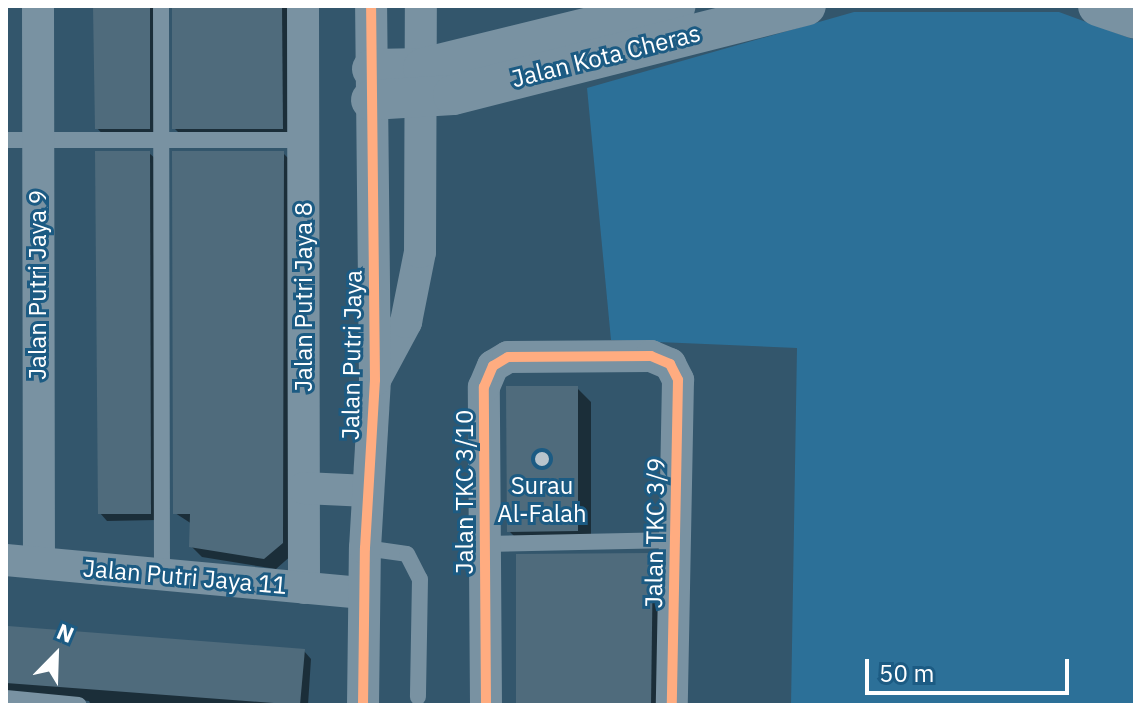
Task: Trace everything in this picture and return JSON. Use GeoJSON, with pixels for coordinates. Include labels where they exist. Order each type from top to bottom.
{"type":"FeatureCollection","features":[{"type":"Feature","properties":{"kind":"street","name":"Jalan Putri Jaya 9"},"geometry":{"type":"LineString","coordinates":[[38,6],[39,563]]}},
{"type":"Feature","properties":{"kind":"street","name":"Jalan Putri Jaya 8"},"geometry":{"type":"LineString","coordinates":[[303,6],[304,588]]}},
{"type":"Feature","properties":{"kind":"street","name":"Jalan Putri Jaya"},"geometry":{"type":"LineString","coordinates":[[363,705],[363,593],[375,380],[371,6]]}},
{"type":"Feature","properties":{"kind":"street","name":"Jalan Putri Jaya"},"geometry":{"type":"LineString","coordinates":[[375,380],[406,322],[420,252],[433,87],[421,6]]}},
{"type":"Feature","properties":{"kind":"street","name":"Jalan Kota Cheras"},"geometry":{"type":"LineString","coordinates":[[433,87],[676,6]]}},
{"type":"Feature","properties":{"kind":"street","name":"Jalan Kota Cheras"},"geometry":{"type":"LineString","coordinates":[[372,84],[433,87],[806,6]]}},
{"type":"Feature","properties":{"kind":"street"},"geometry":{"type":"LineString","coordinates":[[1098,6],[1135,19]]}},
{"type":"Feature","properties":{"kind":"street","name":"Jalan TKC 3/10"},"geometry":{"type":"LineString","coordinates":[[486,705],[484,387],[493,366],[508,357],[651,356],[670,364]]}},
{"type":"Feature","properties":{"kind":"street","name":"Jalan TKC 3/9"},"geometry":{"type":"LineString","coordinates":[[670,364],[678,380],[672,705]]}},
{"type":"Feature","properties":{"kind":"street"},"geometry":{"type":"LineString","coordinates":[[304,488],[368,491]]}},
{"type":"Feature","properties":{"kind":"street","name":"Jalan Putri Jaya 11"},"geometry":{"type":"LineString","coordinates":[[6,560],[363,593]]}},
{"type":"Feature","properties":{"kind":"lane"},"geometry":{"type":"LineString","coordinates":[[161,6],[162,575]]}},
{"type":"Feature","properties":{"kind":"lane"},"geometry":{"type":"LineString","coordinates":[[6,140],[303,140]]}},
{"type":"Feature","properties":{"kind":"lane"},"geometry":{"type":"LineString","coordinates":[[486,544],[675,540]]}},
{"type":"Feature","properties":{"kind":"lane"},"geometry":{"type":"LineString","coordinates":[[365,548],[407,554],[420,579],[418,697]]}},
{"type":"Feature","properties":{"kind":"lane"},"geometry":{"type":"LineString","coordinates":[[6,698],[79,705]]}},
{"type":"Feature","properties":{"kind":"shaded area"},"geometry":{"type":"Polygon","coordinates":[[[854,12],[1059,12],[1135,40],[1135,705],[791,705],[797,348],[611,340],[587,88],[854,12]]]}},
{"type":"Feature","properties":{"kind":"building"},"geometry":{"type":"Polygon","coordinates":[[[93,6],[150,6],[150,129],[95,129],[93,6]]]}},
{"type":"Feature","properties":{"kind":"building"},"geometry":{"type":"Polygon","coordinates":[[[172,6],[282,6],[283,129],[172,129],[172,6]]]}},
{"type":"Feature","properties":{"kind":"building"},"geometry":{"type":"Polygon","coordinates":[[[95,151],[150,151],[151,514],[98,514],[95,151]]]}},
{"type":"Feature","properties":{"kind":"building"},"geometry":{"type":"Polygon","coordinates":[[[172,151],[284,151],[283,543],[264,559],[189,547],[190,514],[173,514],[172,151]]]}},
{"type":"Feature","properties":{"kind":"building","name":"Surau Al-Falah"},"geometry":{"type":"Polygon","coordinates":[[[506,386],[578,386],[578,531],[507,532],[506,386]]]}},
{"type":"Feature","properties":{"kind":"building"},"geometry":{"type":"Polygon","coordinates":[[[653,553],[651,705],[516,705],[516,554],[653,553]]]}},
{"type":"Feature","properties":{"kind":"building"},"geometry":{"type":"Polygon","coordinates":[[[8,626],[305,649],[300,705],[6,683],[8,626]]]}},
{"type":"Feature","properties":{"kind":"cycle path"},"geometry":{"type":"LineString","coordinates":[[363,705],[365,548],[375,380],[371,6]]}},
{"type":"Feature","properties":{"kind":"cycle path"},"geometry":{"type":"LineString","coordinates":[[486,705],[484,387],[493,366],[508,357],[651,356],[670,364],[678,380],[672,705]]}},
{"type":"Feature","properties":{"kind":"place","name":"Surau Al-Falah"},"geometry":{"type":"Point","coordinates":[542,459]}}]}
